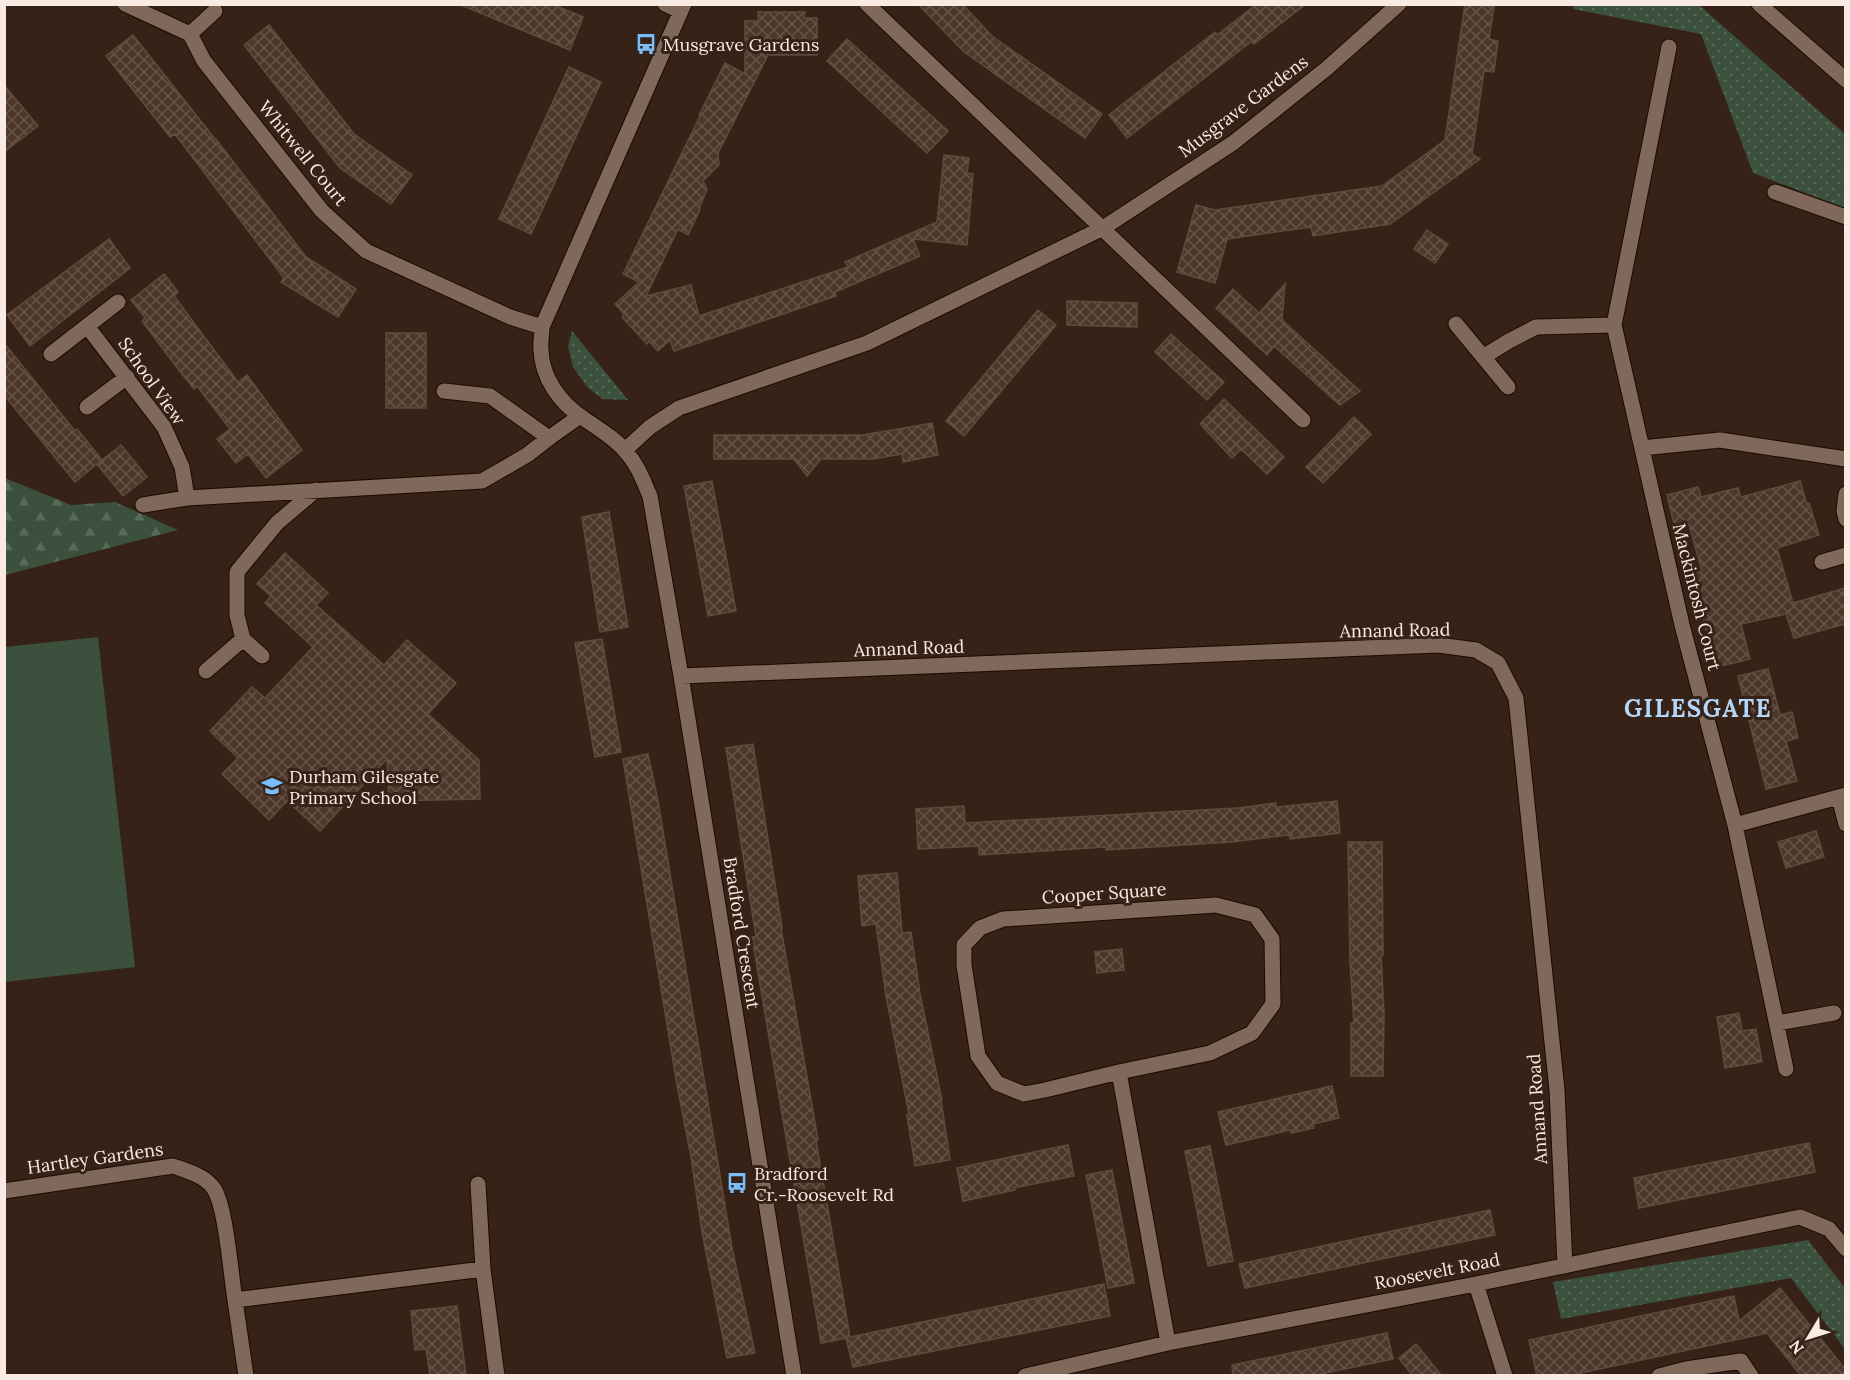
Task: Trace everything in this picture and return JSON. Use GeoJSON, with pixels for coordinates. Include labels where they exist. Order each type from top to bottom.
{"type":"FeatureCollection","features":[{"type":"Feature","properties":{"kind":"street"},"geometry":{"type":"LineString","coordinates":[[125,4],[190,34],[215,11]]}},
{"type":"Feature","properties":{"kind":"street"},"geometry":{"type":"LineString","coordinates":[[626,450],[561,400],[545,374],[541,352],[542,327],[682,8],[665,4]]}},
{"type":"Feature","properties":{"kind":"street"},"geometry":{"type":"LineString","coordinates":[[867,4],[1303,420]]}},
{"type":"Feature","properties":{"kind":"street","name":"Musgrave Gardens"},"geometry":{"type":"LineString","coordinates":[[626,450],[650,427],[679,408],[867,343],[1103,228],[1233,143],[1326,69],[1399,4]]}},
{"type":"Feature","properties":{"kind":"street"},"geometry":{"type":"LineString","coordinates":[[1759,4],[1845,80]]}},
{"type":"Feature","properties":{"kind":"street","name":"Whitwell Court"},"geometry":{"type":"LineString","coordinates":[[190,34],[204,61],[322,211],[366,251],[510,317],[542,327]]}},
{"type":"Feature","properties":{"kind":"street","name":"Mackintosh Court"},"geometry":{"type":"LineString","coordinates":[[1669,47],[1614,325],[1682,625],[1735,825],[1786,1069]]}},
{"type":"Feature","properties":{"kind":"street"},"geometry":{"type":"LineString","coordinates":[[1775,192],[1845,217]]}},
{"type":"Feature","properties":{"kind":"street"},"geometry":{"type":"LineString","coordinates":[[51,354],[118,302]]}},
{"type":"Feature","properties":{"kind":"street"},"geometry":{"type":"LineString","coordinates":[[1456,324],[1508,387]]}},
{"type":"Feature","properties":{"kind":"street"},"geometry":{"type":"LineString","coordinates":[[1483,357],[1536,327],[1614,325]]}},
{"type":"Feature","properties":{"kind":"street","name":"School View"},"geometry":{"type":"LineString","coordinates":[[87,326],[164,427],[182,467],[187,498]]}},
{"type":"Feature","properties":{"kind":"street"},"geometry":{"type":"LineString","coordinates":[[87,407],[127,377]]}},
{"type":"Feature","properties":{"kind":"street"},"geometry":{"type":"LineString","coordinates":[[444,391],[490,396],[549,438]]}},
{"type":"Feature","properties":{"kind":"street"},"geometry":{"type":"LineString","coordinates":[[143,505],[187,498],[482,481],[527,455],[580,416]]}},
{"type":"Feature","properties":{"kind":"street"},"geometry":{"type":"LineString","coordinates":[[1642,448],[1720,440],[1845,459]]}},
{"type":"Feature","properties":{"kind":"street","name":"Bradford Crescent"},"geometry":{"type":"LineString","coordinates":[[626,450],[640,470],[650,496],[794,1376]]}},
{"type":"Feature","properties":{"kind":"street"},"geometry":{"type":"LineString","coordinates":[[262,657],[243,639],[237,615],[237,572],[278,524],[316,490]]}},
{"type":"Feature","properties":{"kind":"street"},"geometry":{"type":"LineString","coordinates":[[1845,494],[1845,519]]}},
{"type":"Feature","properties":{"kind":"street"},"geometry":{"type":"LineString","coordinates":[[1822,562],[1845,555]]}},
{"type":"Feature","properties":{"kind":"street"},"geometry":{"type":"LineString","coordinates":[[206,671],[243,639]]}},
{"type":"Feature","properties":{"kind":"street","name":"Annand Road"},"geometry":{"type":"LineString","coordinates":[[681,676],[1438,645],[1476,650],[1498,663],[1516,698],[1557,1090],[1565,1266]]}},
{"type":"Feature","properties":{"kind":"street"},"geometry":{"type":"LineString","coordinates":[[1735,825],[1842,796],[1845,824]]}},
{"type":"Feature","properties":{"kind":"street","name":"Cooper Square"},"geometry":{"type":"LineString","coordinates":[[1216,905],[1255,915],[1272,939],[1273,1004],[1252,1033],[1210,1053],[1119,1071],[1024,1094],[997,1083],[978,1056],[964,965],[964,945],[980,928],[1003,919],[1216,905]]}},
{"type":"Feature","properties":{"kind":"street"},"geometry":{"type":"LineString","coordinates":[[1777,1023],[1834,1013]]}},
{"type":"Feature","properties":{"kind":"street"},"geometry":{"type":"LineString","coordinates":[[1119,1071],[1168,1343]]}},
{"type":"Feature","properties":{"kind":"street","name":"Hartley Gardens"},"geometry":{"type":"LineString","coordinates":[[4,1191],[173,1166],[198,1176],[214,1188],[222,1209],[246,1376]]}},
{"type":"Feature","properties":{"kind":"street"},"geometry":{"type":"LineString","coordinates":[[478,1185],[483,1269],[497,1376]]}},
{"type":"Feature","properties":{"kind":"street","name":"Roosevelt Road"},"geometry":{"type":"LineString","coordinates":[[1025,1376],[1168,1343],[1476,1284],[1800,1217],[1829,1229],[1845,1250]]}},
{"type":"Feature","properties":{"kind":"street"},"geometry":{"type":"LineString","coordinates":[[235,1300],[483,1269]]}},
{"type":"Feature","properties":{"kind":"street"},"geometry":{"type":"LineString","coordinates":[[1476,1284],[1505,1376]]}},
{"type":"Feature","properties":{"kind":"street"},"geometry":{"type":"LineString","coordinates":[[1659,1376],[1686,1369],[1741,1362],[1751,1376]]}},
{"type":"Feature","properties":{"kind":"green space"},"geometry":{"type":"Polygon","coordinates":[[[1574,4],[1699,5],[1845,134],[1845,208],[1753,173],[1701,34],[1573,9],[1574,4]]]}},
{"type":"Feature","properties":{"kind":"green space"},"geometry":{"type":"Polygon","coordinates":[[[572,331],[628,400],[603,399],[588,388],[573,367],[568,346],[572,331]]]}},
{"type":"Feature","properties":{"kind":"green space"},"geometry":{"type":"Polygon","coordinates":[[[5,478],[71,505],[115,502],[178,530],[5,575],[5,478]]]}},
{"type":"Feature","properties":{"kind":"green space"},"geometry":{"type":"Polygon","coordinates":[[[98,637],[135,967],[5,982],[5,647],[98,637]]]}},
{"type":"Feature","properties":{"kind":"green space"},"geometry":{"type":"Polygon","coordinates":[[[1808,1240],[1845,1288],[1845,1349],[1791,1278],[1561,1319],[1553,1282],[1808,1240]]]}},
{"type":"Feature","properties":{"kind":"building"},"geometry":{"type":"Polygon","coordinates":[[[551,4],[583,17],[570,50],[461,5],[551,4]]]}},
{"type":"Feature","properties":{"kind":"building"},"geometry":{"type":"Polygon","coordinates":[[[918,4],[962,4],[992,36],[1102,114],[1085,138],[963,51],[918,4]]]}},
{"type":"Feature","properties":{"kind":"building"},"geometry":{"type":"Polygon","coordinates":[[[1257,4],[1306,4],[1254,44],[1252,41],[1127,138],[1109,115],[1215,32],[1217,35],[1257,4]]]}},
{"type":"Feature","properties":{"kind":"building"},"geometry":{"type":"Polygon","coordinates":[[[1465,4],[1494,7],[1489,39],[1498,41],[1494,72],[1484,71],[1472,154],[1480,159],[1390,224],[1313,236],[1311,227],[1227,239],[1215,283],[1177,272],[1196,205],[1215,210],[1382,186],[1445,140],[1465,4]]]}},
{"type":"Feature","properties":{"kind":"building"},"geometry":{"type":"Polygon","coordinates":[[[758,12],[805,12],[804,18],[817,18],[817,55],[768,55],[718,153],[719,165],[703,181],[707,189],[688,235],[678,229],[646,296],[691,285],[699,316],[848,267],[845,262],[937,222],[944,155],[969,158],[967,173],[973,174],[967,245],[913,239],[920,256],[835,292],[836,296],[674,351],[670,340],[658,351],[649,341],[647,344],[622,317],[624,314],[615,304],[639,282],[623,274],[725,63],[745,74],[745,21],[758,21],[758,12]]]}},
{"type":"Feature","properties":{"kind":"building"},"geometry":{"type":"Polygon","coordinates":[[[269,25],[354,134],[412,175],[391,204],[340,168],[244,45],[269,25]]]}},
{"type":"Feature","properties":{"kind":"building"},"geometry":{"type":"Polygon","coordinates":[[[133,35],[306,257],[356,289],[338,317],[281,282],[284,278],[175,134],[170,137],[106,56],[133,35]]]}},
{"type":"Feature","properties":{"kind":"building"},"geometry":{"type":"Polygon","coordinates":[[[847,39],[948,131],[927,153],[827,61],[847,39]]]}},
{"type":"Feature","properties":{"kind":"building"},"geometry":{"type":"Polygon","coordinates":[[[569,67],[601,82],[531,234],[499,219],[569,67]]]}},
{"type":"Feature","properties":{"kind":"building"},"geometry":{"type":"Polygon","coordinates":[[[4,85],[38,126],[4,152],[4,85]]]}},
{"type":"Feature","properties":{"kind":"building"},"geometry":{"type":"Polygon","coordinates":[[[1427,230],[1448,244],[1435,263],[1414,249],[1427,230]]]}},
{"type":"Feature","properties":{"kind":"building"},"geometry":{"type":"Polygon","coordinates":[[[109,239],[130,268],[30,346],[7,315],[109,239]]]}},
{"type":"Feature","properties":{"kind":"building"},"geometry":{"type":"Polygon","coordinates":[[[164,274],[178,292],[174,296],[238,382],[247,375],[302,450],[266,478],[248,454],[236,463],[217,439],[230,429],[197,386],[194,389],[178,369],[142,321],[145,318],[131,300],[164,274]]]}},
{"type":"Feature","properties":{"kind":"building"},"geometry":{"type":"Polygon","coordinates":[[[1285,284],[1282,320],[1360,391],[1340,405],[1274,346],[1267,355],[1216,308],[1233,289],[1259,313],[1285,284]]]}},
{"type":"Feature","properties":{"kind":"building"},"geometry":{"type":"Polygon","coordinates":[[[1067,301],[1137,303],[1137,327],[1067,325],[1067,301]]]}},
{"type":"Feature","properties":{"kind":"building"},"geometry":{"type":"Polygon","coordinates":[[[1038,310],[1056,325],[964,436],[946,421],[1038,310]]]}},
{"type":"Feature","properties":{"kind":"building"},"geometry":{"type":"Polygon","coordinates":[[[386,333],[426,333],[426,408],[386,408],[386,333]]]}},
{"type":"Feature","properties":{"kind":"building"},"geometry":{"type":"Polygon","coordinates":[[[1171,334],[1224,382],[1207,400],[1155,352],[1171,334]]]}},
{"type":"Feature","properties":{"kind":"building"},"geometry":{"type":"Polygon","coordinates":[[[4,343],[75,431],[77,429],[102,460],[75,482],[4,395],[4,343]]]}},
{"type":"Feature","properties":{"kind":"building"},"geometry":{"type":"Polygon","coordinates":[[[1224,399],[1284,457],[1267,474],[1241,449],[1232,458],[1200,424],[1224,399]]]}},
{"type":"Feature","properties":{"kind":"building"},"geometry":{"type":"Polygon","coordinates":[[[1354,417],[1371,434],[1323,483],[1306,467],[1354,417]]]}},
{"type":"Feature","properties":{"kind":"building"},"geometry":{"type":"Polygon","coordinates":[[[932,423],[938,455],[903,462],[902,454],[873,459],[821,459],[807,476],[794,459],[714,459],[714,435],[863,435],[932,423]]]}},
{"type":"Feature","properties":{"kind":"building"},"geometry":{"type":"Polygon","coordinates":[[[121,445],[147,477],[123,496],[97,464],[121,445]]]}},
{"type":"Feature","properties":{"kind":"building"},"geometry":{"type":"Polygon","coordinates":[[[712,481],[736,611],[708,616],[684,486],[712,481]]]}},
{"type":"Feature","properties":{"kind":"building"},"geometry":{"type":"Polygon","coordinates":[[[1800,481],[1819,535],[1777,548],[1793,603],[1845,588],[1845,624],[1794,638],[1786,614],[1741,624],[1750,659],[1716,667],[1702,614],[1697,615],[1687,575],[1702,571],[1689,525],[1675,528],[1667,495],[1698,487],[1701,497],[1738,488],[1741,497],[1800,481]]]}},
{"type":"Feature","properties":{"kind":"building"},"geometry":{"type":"Polygon","coordinates":[[[609,512],[628,627],[600,632],[582,517],[609,512]]]}},
{"type":"Feature","properties":{"kind":"building"},"geometry":{"type":"Polygon","coordinates":[[[285,553],[328,593],[316,605],[384,665],[407,640],[456,683],[428,714],[479,760],[480,799],[389,801],[387,759],[320,831],[287,801],[269,820],[222,774],[238,758],[210,731],[252,687],[265,698],[313,647],[265,603],[271,596],[257,584],[285,553]]]}},
{"type":"Feature","properties":{"kind":"building"},"geometry":{"type":"Polygon","coordinates":[[[602,639],[621,752],[595,757],[575,643],[602,639]]]}},
{"type":"Feature","properties":{"kind":"building"},"geometry":{"type":"Polygon","coordinates":[[[1768,669],[1780,715],[1792,712],[1798,738],[1786,741],[1797,781],[1766,789],[1738,676],[1768,669]]]}},
{"type":"Feature","properties":{"kind":"building"},"geometry":{"type":"Polygon","coordinates":[[[753,744],[781,928],[850,1337],[1104,1284],[1110,1316],[853,1367],[846,1338],[821,1343],[752,937],[756,937],[726,748],[753,744]]]}},
{"type":"Feature","properties":{"kind":"building"},"geometry":{"type":"Polygon","coordinates":[[[648,754],[658,801],[732,1248],[755,1353],[727,1358],[702,1232],[623,759],[648,754]]]}},
{"type":"Feature","properties":{"kind":"building"},"geometry":{"type":"Polygon","coordinates":[[[1337,801],[1340,833],[1290,839],[1289,835],[1231,842],[979,855],[979,846],[918,849],[916,809],[964,806],[965,823],[1238,808],[1276,803],[1276,807],[1337,801]]]}},
{"type":"Feature","properties":{"kind":"building"},"geometry":{"type":"Polygon","coordinates":[[[1816,831],[1824,857],[1786,868],[1778,842],[1816,831]]]}},
{"type":"Feature","properties":{"kind":"building"},"geometry":{"type":"Polygon","coordinates":[[[1348,842],[1382,842],[1383,1076],[1351,1076],[1351,1023],[1354,1023],[1350,963],[1348,842]]]}},
{"type":"Feature","properties":{"kind":"building"},"geometry":{"type":"Polygon","coordinates":[[[897,873],[902,933],[911,932],[920,994],[942,1100],[950,1160],[915,1166],[907,1115],[909,1114],[886,996],[876,924],[862,926],[858,876],[897,873]]]}},
{"type":"Feature","properties":{"kind":"building"},"geometry":{"type":"Polygon","coordinates":[[[1122,949],[1124,970],[1097,973],[1095,952],[1122,949]]]}},
{"type":"Feature","properties":{"kind":"building"},"geometry":{"type":"Polygon","coordinates":[[[1739,1013],[1742,1031],[1756,1029],[1762,1062],[1725,1068],[1717,1017],[1739,1013]]]}},
{"type":"Feature","properties":{"kind":"building"},"geometry":{"type":"Polygon","coordinates":[[[1332,1086],[1339,1118],[1313,1124],[1314,1128],[1291,1133],[1290,1130],[1226,1145],[1218,1112],[1332,1086]]]}},
{"type":"Feature","properties":{"kind":"building"},"geometry":{"type":"Polygon","coordinates":[[[1809,1143],[1815,1172],[1639,1208],[1634,1178],[1809,1143]]]}},
{"type":"Feature","properties":{"kind":"building"},"geometry":{"type":"Polygon","coordinates":[[[1068,1145],[1074,1176],[963,1201],[957,1168],[1068,1145]]]}},
{"type":"Feature","properties":{"kind":"building"},"geometry":{"type":"Polygon","coordinates":[[[1210,1146],[1233,1261],[1208,1266],[1185,1151],[1210,1146]]]}},
{"type":"Feature","properties":{"kind":"building"},"geometry":{"type":"Polygon","coordinates":[[[1112,1170],[1134,1283],[1108,1288],[1086,1175],[1112,1170]]]}},
{"type":"Feature","properties":{"kind":"building"},"geometry":{"type":"Polygon","coordinates":[[[1490,1210],[1495,1235],[1245,1288],[1239,1264],[1490,1210]]]}},
{"type":"Feature","properties":{"kind":"building"},"geometry":{"type":"Polygon","coordinates":[[[1780,1288],[1845,1369],[1845,1376],[1801,1376],[1767,1333],[1567,1376],[1537,1376],[1529,1340],[1734,1296],[1739,1321],[1780,1288]]]}},
{"type":"Feature","properties":{"kind":"building"},"geometry":{"type":"Polygon","coordinates":[[[457,1306],[466,1376],[430,1376],[426,1349],[415,1350],[411,1311],[457,1306]]]}},
{"type":"Feature","properties":{"kind":"building"},"geometry":{"type":"Polygon","coordinates":[[[1387,1333],[1393,1359],[1311,1376],[1233,1376],[1232,1365],[1387,1333]]]}},
{"type":"Feature","properties":{"kind":"building"},"geometry":{"type":"Polygon","coordinates":[[[1416,1344],[1442,1376],[1413,1376],[1399,1358],[1416,1344]]]}},
{"type":"Feature","properties":{"kind":"place","name":"Musgrave Gardens"},"geometry":{"type":"Point","coordinates":[646,44]}},
{"type":"Feature","properties":{"kind":"place","name":"Durham Gilesgate Primary School"},"geometry":{"type":"Point","coordinates":[272,786]}},
{"type":"Feature","properties":{"kind":"place","name":"Bradford Cr.-Roosevelt Rd"},"geometry":{"type":"Point","coordinates":[737,1183]}},
{"type":"Feature","properties":{"kind":"district","name":"GILESGATE"},"geometry":{"type":"Point","coordinates":[1698,708]}}]}
